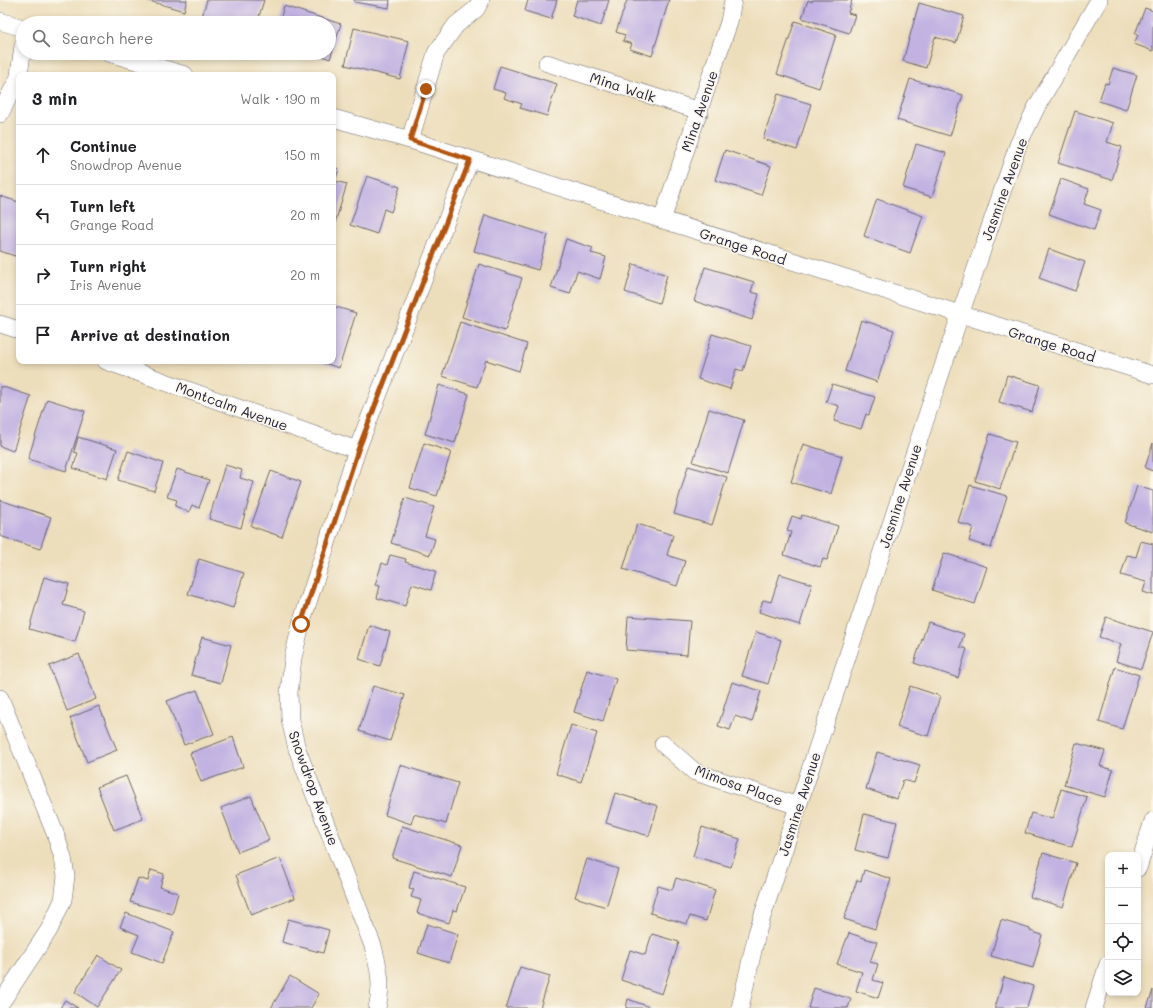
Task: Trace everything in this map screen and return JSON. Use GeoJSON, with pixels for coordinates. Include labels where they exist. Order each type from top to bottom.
{"type":"FeatureCollection","features":[{"type":"Feature","properties":{"kind":"street"},"geometry":{"type":"LineString","coordinates":[[410,140],[436,53],[456,25],[476,9],[481,0]]}},
{"type":"Feature","properties":{"kind":"street","name":"Mina Avenue"},"geometry":{"type":"LineString","coordinates":[[662,220],[729,22],[733,0]]}},
{"type":"Feature","properties":{"kind":"street","name":"Jasmine Avenue"},"geometry":{"type":"LineString","coordinates":[[740,1008],[757,933],[960,315],[1018,145],[1037,106],[1099,0]]}},
{"type":"Feature","properties":{"kind":"street"},"geometry":{"type":"LineString","coordinates":[[0,21],[16,26]]}},
{"type":"Feature","properties":{"kind":"street"},"geometry":{"type":"LineString","coordinates":[[20,72],[21,60]]}},
{"type":"Feature","properties":{"kind":"street"},"geometry":{"type":"LineString","coordinates":[[133,60],[175,72]]}},
{"type":"Feature","properties":{"kind":"street","name":"Mina Walk"},"geometry":{"type":"LineString","coordinates":[[547,63],[700,111]]}},
{"type":"Feature","properties":{"kind":"street"},"geometry":{"type":"LineString","coordinates":[[0,114],[16,82]]}},
{"type":"Feature","properties":{"kind":"street","name":"Grange Road"},"geometry":{"type":"LineString","coordinates":[[336,119],[410,140],[1153,375]]}},
{"type":"Feature","properties":{"kind":"street","name":"Snowdrop Avenue"},"geometry":{"type":"LineString","coordinates":[[377,1008],[380,997],[380,972],[373,946],[297,749],[290,720],[289,692],[293,658],[300,631],[358,450],[470,160]]}},
{"type":"Feature","properties":{"kind":"street"},"geometry":{"type":"LineString","coordinates":[[0,324],[16,329]]}},
{"type":"Feature","properties":{"kind":"street","name":"Montcalm Avenue"},"geometry":{"type":"LineString","coordinates":[[114,364],[358,450]]}},
{"type":"Feature","properties":{"kind":"street"},"geometry":{"type":"LineString","coordinates":[[0,698],[54,833],[63,858],[66,876],[63,900],[49,930],[0,1004]]}},
{"type":"Feature","properties":{"kind":"street","name":"Mimosa Place"},"geometry":{"type":"LineString","coordinates":[[663,744],[695,772],[798,806]]}},
{"type":"Feature","properties":{"kind":"street"},"geometry":{"type":"LineString","coordinates":[[1141,859],[1153,821]]}},
{"type":"Feature","properties":{"kind":"street"},"geometry":{"type":"LineString","coordinates":[[1094,1008],[1105,973]]}},
{"type":"Feature","properties":{"kind":"building"},"geometry":{"type":"Polygon","coordinates":[[[146,0],[187,0],[184,11],[146,0]]]}},
{"type":"Feature","properties":{"kind":"building"},"geometry":{"type":"Polygon","coordinates":[[[207,0],[264,0],[259,16],[202,16],[207,0]]]}},
{"type":"Feature","properties":{"kind":"building"},"geometry":{"type":"Polygon","coordinates":[[[354,0],[390,0],[389,8],[354,2],[354,0]]]}},
{"type":"Feature","properties":{"kind":"building"},"geometry":{"type":"Polygon","coordinates":[[[528,0],[557,0],[551,19],[525,11],[528,0]]]}},
{"type":"Feature","properties":{"kind":"building"},"geometry":{"type":"Polygon","coordinates":[[[577,0],[609,0],[601,26],[572,16],[577,0]]]}},
{"type":"Feature","properties":{"kind":"building"},"geometry":{"type":"Polygon","coordinates":[[[627,0],[669,0],[652,56],[630,49],[632,44],[623,41],[625,35],[616,32],[627,0]]]}},
{"type":"Feature","properties":{"kind":"building"},"geometry":{"type":"Polygon","coordinates":[[[808,0],[812,2],[812,0],[852,0],[848,13],[855,15],[849,33],[802,18],[808,0]]]}},
{"type":"Feature","properties":{"kind":"building"},"geometry":{"type":"Polygon","coordinates":[[[919,3],[964,16],[956,43],[935,37],[926,68],[903,61],[919,3]]]}},
{"type":"Feature","properties":{"kind":"building"},"geometry":{"type":"Polygon","coordinates":[[[284,6],[316,16],[281,16],[284,6]]]}},
{"type":"Feature","properties":{"kind":"building"},"geometry":{"type":"Polygon","coordinates":[[[1145,8],[1153,11],[1153,51],[1134,44],[1138,35],[1135,34],[1145,8]]]}},
{"type":"Feature","properties":{"kind":"building"},"geometry":{"type":"Polygon","coordinates":[[[795,21],[836,35],[819,88],[777,74],[795,21]]]}},
{"type":"Feature","properties":{"kind":"building"},"geometry":{"type":"Polygon","coordinates":[[[336,22],[341,24],[336,40],[336,22]]]}},
{"type":"Feature","properties":{"kind":"building"},"geometry":{"type":"Polygon","coordinates":[[[354,28],[409,41],[400,79],[345,65],[354,28]]]}},
{"type":"Feature","properties":{"kind":"building"},"geometry":{"type":"Polygon","coordinates":[[[500,66],[557,84],[547,116],[520,108],[522,104],[504,98],[506,93],[493,89],[500,66]]]}},
{"type":"Feature","properties":{"kind":"building"},"geometry":{"type":"Polygon","coordinates":[[[1113,68],[1137,75],[1126,110],[1099,101],[1105,83],[1108,84],[1113,68]]]}},
{"type":"Feature","properties":{"kind":"building"},"geometry":{"type":"Polygon","coordinates":[[[910,79],[963,95],[950,136],[897,120],[910,79]]]}},
{"type":"Feature","properties":{"kind":"building"},"geometry":{"type":"Polygon","coordinates":[[[778,94],[811,104],[797,150],[763,139],[778,94]]]}},
{"type":"Feature","properties":{"kind":"building"},"geometry":{"type":"Polygon","coordinates":[[[1075,111],[1113,123],[1107,142],[1122,147],[1112,180],[1058,163],[1075,111]]]}},
{"type":"Feature","properties":{"kind":"building"},"geometry":{"type":"Polygon","coordinates":[[[916,144],[946,153],[932,197],[903,188],[916,144]]]}},
{"type":"Feature","properties":{"kind":"building"},"geometry":{"type":"Polygon","coordinates":[[[725,150],[771,166],[761,195],[715,180],[725,150]]]}},
{"type":"Feature","properties":{"kind":"building"},"geometry":{"type":"Polygon","coordinates":[[[336,168],[339,169],[336,178],[336,168]]]}},
{"type":"Feature","properties":{"kind":"building"},"geometry":{"type":"Polygon","coordinates":[[[367,176],[400,187],[391,212],[384,209],[377,234],[350,225],[367,176]]]}},
{"type":"Feature","properties":{"kind":"building"},"geometry":{"type":"Polygon","coordinates":[[[1061,179],[1089,189],[1084,204],[1101,210],[1094,230],[1049,214],[1061,179]]]}},
{"type":"Feature","properties":{"kind":"building"},"geometry":{"type":"Polygon","coordinates":[[[336,181],[347,184],[336,220],[336,181]]]}},
{"type":"Feature","properties":{"kind":"building"},"geometry":{"type":"Polygon","coordinates":[[[0,196],[16,201],[16,256],[0,251],[0,196]]]}},
{"type":"Feature","properties":{"kind":"building"},"geometry":{"type":"Polygon","coordinates":[[[877,199],[923,216],[910,253],[864,236],[877,199]]]}},
{"type":"Feature","properties":{"kind":"building"},"geometry":{"type":"Polygon","coordinates":[[[485,215],[548,235],[538,270],[474,251],[485,215]]]}},
{"type":"Feature","properties":{"kind":"building"},"geometry":{"type":"Polygon","coordinates":[[[566,239],[593,248],[591,253],[606,257],[600,279],[577,271],[570,294],[551,288],[566,239]]]}},
{"type":"Feature","properties":{"kind":"building"},"geometry":{"type":"Polygon","coordinates":[[[1049,249],[1085,262],[1075,291],[1039,278],[1049,249]]]}},
{"type":"Feature","properties":{"kind":"building"},"geometry":{"type":"Polygon","coordinates":[[[479,264],[522,278],[505,331],[462,317],[479,264]]]}},
{"type":"Feature","properties":{"kind":"building"},"geometry":{"type":"Polygon","coordinates":[[[633,264],[667,275],[659,303],[625,292],[633,264]]]}},
{"type":"Feature","properties":{"kind":"building"},"geometry":{"type":"Polygon","coordinates":[[[705,267],[754,282],[751,292],[759,294],[752,320],[694,301],[705,267]]]}},
{"type":"Feature","properties":{"kind":"building"},"geometry":{"type":"Polygon","coordinates":[[[336,307],[356,313],[339,368],[327,364],[336,364],[336,307]]]}},
{"type":"Feature","properties":{"kind":"building"},"geometry":{"type":"Polygon","coordinates":[[[861,320],[894,330],[877,382],[845,371],[861,320]]]}},
{"type":"Feature","properties":{"kind":"building"},"geometry":{"type":"Polygon","coordinates":[[[460,322],[527,344],[519,371],[486,360],[477,387],[442,376],[460,322]]]}},
{"type":"Feature","properties":{"kind":"building"},"geometry":{"type":"Polygon","coordinates":[[[712,334],[751,346],[743,371],[736,369],[730,389],[698,379],[712,334]]]}},
{"type":"Feature","properties":{"kind":"building"},"geometry":{"type":"Polygon","coordinates":[[[1007,375],[1040,385],[1032,412],[999,402],[1007,375]]]}},
{"type":"Feature","properties":{"kind":"building"},"geometry":{"type":"Polygon","coordinates":[[[832,384],[875,397],[869,415],[866,414],[861,429],[834,421],[839,406],[826,402],[832,384]]]}},
{"type":"Feature","properties":{"kind":"building"},"geometry":{"type":"Polygon","coordinates":[[[439,385],[469,394],[455,443],[425,434],[439,385]]]}},
{"type":"Feature","properties":{"kind":"building"},"geometry":{"type":"Polygon","coordinates":[[[0,386],[31,396],[13,451],[0,446],[0,386]]]}},
{"type":"Feature","properties":{"kind":"building"},"geometry":{"type":"Polygon","coordinates":[[[47,399],[85,411],[66,471],[28,459],[47,399]]]}},
{"type":"Feature","properties":{"kind":"building"},"geometry":{"type":"Polygon","coordinates":[[[709,409],[744,420],[728,473],[693,462],[709,409]]]}},
{"type":"Feature","properties":{"kind":"building"},"geometry":{"type":"Polygon","coordinates":[[[990,434],[1016,442],[1000,489],[975,481],[990,434]]]}},
{"type":"Feature","properties":{"kind":"building"},"geometry":{"type":"Polygon","coordinates":[[[78,437],[117,449],[107,479],[73,468],[78,453],[74,452],[78,437]]]}},
{"type":"Feature","properties":{"kind":"building"},"geometry":{"type":"Polygon","coordinates":[[[424,443],[451,452],[437,496],[410,488],[424,443]]]}},
{"type":"Feature","properties":{"kind":"building"},"geometry":{"type":"Polygon","coordinates":[[[1153,443],[1153,471],[1145,468],[1153,443]]]}},
{"type":"Feature","properties":{"kind":"building"},"geometry":{"type":"Polygon","coordinates":[[[803,444],[842,456],[831,494],[791,482],[803,444]]]}},
{"type":"Feature","properties":{"kind":"building"},"geometry":{"type":"Polygon","coordinates":[[[128,451],[163,463],[154,491],[118,480],[128,451]]]}},
{"type":"Feature","properties":{"kind":"building"},"geometry":{"type":"Polygon","coordinates":[[[225,465],[242,470],[240,478],[254,482],[241,528],[209,519],[225,465]]]}},
{"type":"Feature","properties":{"kind":"building"},"geometry":{"type":"Polygon","coordinates":[[[688,466],[727,477],[712,525],[674,514],[688,466]]]}},
{"type":"Feature","properties":{"kind":"building"},"geometry":{"type":"Polygon","coordinates":[[[177,469],[209,480],[199,508],[192,505],[189,512],[175,506],[177,500],[167,497],[177,469]]]}},
{"type":"Feature","properties":{"kind":"building"},"geometry":{"type":"Polygon","coordinates":[[[271,471],[301,482],[282,537],[251,526],[271,471]]]}},
{"type":"Feature","properties":{"kind":"building"},"geometry":{"type":"Polygon","coordinates":[[[970,485],[1007,496],[991,548],[969,541],[973,527],[958,522],[970,485]]]}},
{"type":"Feature","properties":{"kind":"building"},"geometry":{"type":"Polygon","coordinates":[[[1137,486],[1153,491],[1153,532],[1125,523],[1137,486]]]}},
{"type":"Feature","properties":{"kind":"building"},"geometry":{"type":"Polygon","coordinates":[[[405,498],[434,507],[425,536],[435,539],[430,555],[391,543],[405,498]]]}},
{"type":"Feature","properties":{"kind":"building"},"geometry":{"type":"Polygon","coordinates":[[[0,500],[51,517],[40,549],[0,536],[0,500]]]}},
{"type":"Feature","properties":{"kind":"building"},"geometry":{"type":"Polygon","coordinates":[[[802,515],[838,526],[827,560],[823,559],[820,567],[784,555],[791,532],[787,531],[792,516],[801,519],[802,515]]]}},
{"type":"Feature","properties":{"kind":"building"},"geometry":{"type":"Polygon","coordinates":[[[637,524],[673,535],[667,555],[685,561],[677,586],[623,569],[637,524]]]}},
{"type":"Feature","properties":{"kind":"building"},"geometry":{"type":"Polygon","coordinates":[[[1141,541],[1153,544],[1153,595],[1143,592],[1146,582],[1121,575],[1127,555],[1136,557],[1141,541]]]}},
{"type":"Feature","properties":{"kind":"building"},"geometry":{"type":"Polygon","coordinates":[[[944,553],[987,567],[975,604],[932,590],[944,553]]]}},
{"type":"Feature","properties":{"kind":"building"},"geometry":{"type":"Polygon","coordinates":[[[390,555],[406,559],[405,562],[436,571],[431,590],[412,584],[405,606],[377,598],[380,586],[375,585],[382,563],[387,565],[390,555]]]}},
{"type":"Feature","properties":{"kind":"building"},"geometry":{"type":"Polygon","coordinates":[[[199,559],[244,573],[233,608],[188,594],[199,559]]]}},
{"type":"Feature","properties":{"kind":"building"},"geometry":{"type":"Polygon","coordinates":[[[780,574],[812,584],[800,625],[759,612],[763,600],[771,602],[780,574]]]}},
{"type":"Feature","properties":{"kind":"building"},"geometry":{"type":"Polygon","coordinates":[[[44,577],[69,584],[63,605],[84,611],[75,642],[29,629],[44,577]]]}},
{"type":"Feature","properties":{"kind":"building"},"geometry":{"type":"Polygon","coordinates":[[[628,616],[690,621],[687,655],[626,650],[628,616]]]}},
{"type":"Feature","properties":{"kind":"building"},"geometry":{"type":"Polygon","coordinates":[[[1106,617],[1153,632],[1141,669],[1116,661],[1121,644],[1099,637],[1106,617]]]}},
{"type":"Feature","properties":{"kind":"building"},"geometry":{"type":"Polygon","coordinates":[[[928,622],[964,634],[960,647],[967,649],[958,678],[914,663],[928,622]]]}},
{"type":"Feature","properties":{"kind":"building"},"geometry":{"type":"Polygon","coordinates":[[[369,625],[390,632],[380,666],[359,659],[369,625]]]}},
{"type":"Feature","properties":{"kind":"building"},"geometry":{"type":"Polygon","coordinates":[[[756,632],[781,640],[768,684],[742,676],[756,632]]]}},
{"type":"Feature","properties":{"kind":"building"},"geometry":{"type":"Polygon","coordinates":[[[202,637],[231,645],[221,683],[191,675],[202,637]]]}},
{"type":"Feature","properties":{"kind":"building"},"geometry":{"type":"Polygon","coordinates":[[[79,654],[96,699],[67,711],[49,666],[79,654]]]}},
{"type":"Feature","properties":{"kind":"building"},"geometry":{"type":"Polygon","coordinates":[[[1115,667],[1139,675],[1122,729],[1099,722],[1115,667]]]}},
{"type":"Feature","properties":{"kind":"building"},"geometry":{"type":"Polygon","coordinates":[[[587,670],[616,679],[603,721],[574,712],[587,670]]]}},
{"type":"Feature","properties":{"kind":"building"},"geometry":{"type":"Polygon","coordinates":[[[732,682],[761,691],[752,722],[735,716],[730,730],[718,726],[732,682]]]}},
{"type":"Feature","properties":{"kind":"building"},"geometry":{"type":"Polygon","coordinates":[[[373,686],[405,695],[390,741],[359,731],[373,686]]]}},
{"type":"Feature","properties":{"kind":"building"},"geometry":{"type":"Polygon","coordinates":[[[910,686],[940,696],[928,736],[897,727],[910,686]]]}},
{"type":"Feature","properties":{"kind":"building"},"geometry":{"type":"Polygon","coordinates":[[[197,690],[214,734],[184,745],[167,701],[197,690]]]}},
{"type":"Feature","properties":{"kind":"building"},"geometry":{"type":"Polygon","coordinates":[[[99,706],[117,750],[87,762],[70,718],[99,706]]]}},
{"type":"Feature","properties":{"kind":"building"},"geometry":{"type":"Polygon","coordinates":[[[571,725],[597,733],[581,782],[556,774],[571,725]]]}},
{"type":"Feature","properties":{"kind":"building"},"geometry":{"type":"Polygon","coordinates":[[[233,737],[243,767],[201,782],[190,753],[233,737]]]}},
{"type":"Feature","properties":{"kind":"building"},"geometry":{"type":"Polygon","coordinates":[[[1076,743],[1105,751],[1100,766],[1113,770],[1105,797],[1064,785],[1076,743]]]}},
{"type":"Feature","properties":{"kind":"building"},"geometry":{"type":"Polygon","coordinates":[[[877,752],[920,765],[914,783],[903,780],[897,799],[866,789],[877,752]]]}},
{"type":"Feature","properties":{"kind":"building"},"geometry":{"type":"Polygon","coordinates":[[[400,765],[458,783],[446,824],[414,814],[411,824],[385,815],[400,765]]]}},
{"type":"Feature","properties":{"kind":"building"},"geometry":{"type":"Polygon","coordinates":[[[126,776],[143,819],[114,830],[97,787],[126,776]]]}},
{"type":"Feature","properties":{"kind":"building"},"geometry":{"type":"Polygon","coordinates":[[[1061,789],[1087,797],[1072,847],[1025,833],[1031,813],[1052,819],[1061,789]]]}},
{"type":"Feature","properties":{"kind":"building"},"geometry":{"type":"Polygon","coordinates":[[[615,793],[658,806],[649,836],[606,823],[615,793]]]}},
{"type":"Feature","properties":{"kind":"building"},"geometry":{"type":"Polygon","coordinates":[[[251,796],[269,840],[238,852],[221,808],[251,796]]]}},
{"type":"Feature","properties":{"kind":"building"},"geometry":{"type":"Polygon","coordinates":[[[864,814],[897,822],[888,858],[855,850],[864,814]]]}},
{"type":"Feature","properties":{"kind":"building"},"geometry":{"type":"Polygon","coordinates":[[[402,826],[462,845],[452,877],[392,858],[402,826]]]}},
{"type":"Feature","properties":{"kind":"building"},"geometry":{"type":"Polygon","coordinates":[[[702,827],[740,839],[731,867],[693,856],[702,827]]]}},
{"type":"Feature","properties":{"kind":"building"},"geometry":{"type":"Polygon","coordinates":[[[1043,853],[1076,863],[1063,907],[1030,897],[1043,853]]]}},
{"type":"Feature","properties":{"kind":"building"},"geometry":{"type":"Polygon","coordinates":[[[280,858],[295,898],[251,915],[236,875],[280,858]]]}},
{"type":"Feature","properties":{"kind":"building"},"geometry":{"type":"Polygon","coordinates":[[[587,859],[618,869],[606,907],[575,897],[587,859]]]}},
{"type":"Feature","properties":{"kind":"building"},"geometry":{"type":"Polygon","coordinates":[[[151,870],[164,874],[160,887],[178,893],[172,914],[130,902],[138,878],[148,881],[151,870]]]}},
{"type":"Feature","properties":{"kind":"building"},"geometry":{"type":"Polygon","coordinates":[[[864,870],[891,879],[875,929],[844,919],[857,880],[861,881],[864,870]]]}},
{"type":"Feature","properties":{"kind":"building"},"geometry":{"type":"Polygon","coordinates":[[[414,871],[465,887],[457,911],[453,910],[449,923],[417,913],[421,900],[411,897],[414,889],[409,888],[414,871]]]}},
{"type":"Feature","properties":{"kind":"building"},"geometry":{"type":"Polygon","coordinates":[[[676,878],[715,890],[706,921],[690,916],[687,924],[650,913],[658,886],[672,890],[676,878]]]}},
{"type":"Feature","properties":{"kind":"building"},"geometry":{"type":"Polygon","coordinates":[[[126,913],[174,932],[162,963],[132,952],[139,935],[120,927],[126,913]]]}},
{"type":"Feature","properties":{"kind":"building"},"geometry":{"type":"Polygon","coordinates":[[[288,919],[329,930],[323,953],[282,942],[288,919]]]}},
{"type":"Feature","properties":{"kind":"building"},"geometry":{"type":"Polygon","coordinates":[[[1001,920],[1030,929],[1030,931],[1042,935],[1033,968],[991,956],[1001,920]]]}},
{"type":"Feature","properties":{"kind":"building"},"geometry":{"type":"Polygon","coordinates":[[[427,924],[458,934],[449,963],[418,953],[427,924]]]}},
{"type":"Feature","properties":{"kind":"building"},"geometry":{"type":"Polygon","coordinates":[[[849,933],[877,942],[870,962],[878,964],[873,980],[883,983],[878,998],[856,991],[862,972],[837,964],[849,933]]]}},
{"type":"Feature","properties":{"kind":"building"},"geometry":{"type":"Polygon","coordinates":[[[652,934],[679,942],[662,994],[621,980],[630,950],[645,955],[652,934]]]}},
{"type":"Feature","properties":{"kind":"building"},"geometry":{"type":"Polygon","coordinates":[[[98,955],[121,970],[97,1007],[75,992],[98,955]]]}},
{"type":"Feature","properties":{"kind":"building"},"geometry":{"type":"Polygon","coordinates":[[[520,967],[550,976],[540,1008],[506,1008],[520,967]]]}},
{"type":"Feature","properties":{"kind":"building"},"geometry":{"type":"Polygon","coordinates":[[[290,976],[319,994],[311,1008],[271,1008],[290,976]]]}},
{"type":"Feature","properties":{"kind":"building"},"geometry":{"type":"Polygon","coordinates":[[[1004,977],[1033,986],[1027,1008],[995,1008],[1004,977]]]}},
{"type":"Feature","properties":{"kind":"building"},"geometry":{"type":"Polygon","coordinates":[[[814,988],[851,999],[848,1008],[808,1008],[814,988]]]}},
{"type":"Feature","properties":{"kind":"building"},"geometry":{"type":"Polygon","coordinates":[[[1153,990],[1153,1008],[1147,1008],[1153,990]]]}},
{"type":"Feature","properties":{"kind":"building"},"geometry":{"type":"Polygon","coordinates":[[[628,999],[652,1008],[626,1008],[628,999]]]}},
{"type":"Feature","properties":{"kind":"building"},"geometry":{"type":"Polygon","coordinates":[[[65,1000],[78,1008],[60,1008],[65,1000]]]}},
{"type":"Feature","properties":{"kind":"route"},"geometry":{"type":"LineString","coordinates":[[301,624],[358,450],[470,160],[410,140],[426,89]]}}]}
